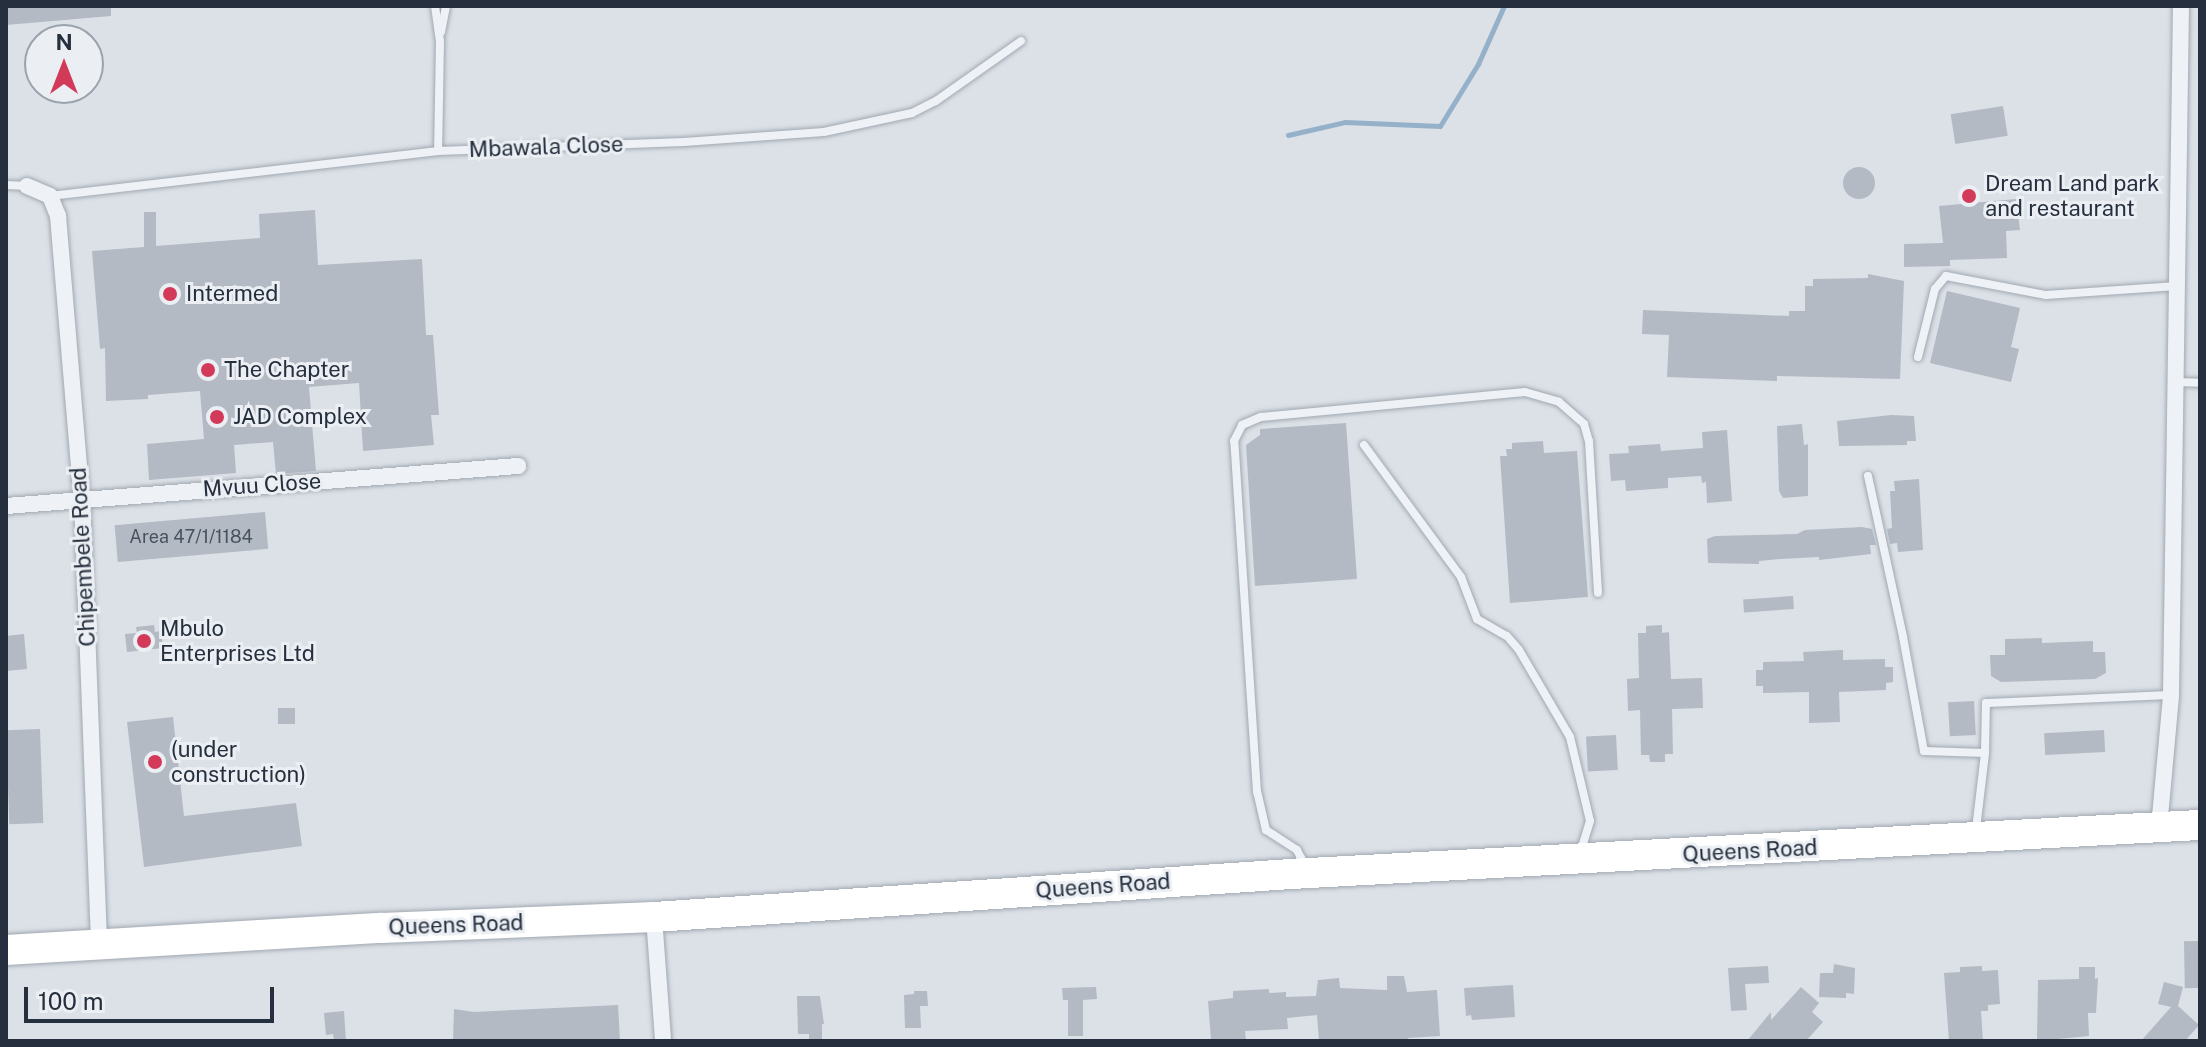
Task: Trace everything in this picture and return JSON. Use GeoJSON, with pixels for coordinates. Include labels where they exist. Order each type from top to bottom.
{"type":"FeatureCollection","features":[{"type":"Feature","properties":{"kind":"highway","name":"Queens Road"},"geometry":{"type":"LineString","coordinates":[[6,950],[654,917],[1291,874],[2200,825]]}},
{"type":"Feature","properties":{"kind":"street"},"geometry":{"type":"LineString","coordinates":[[2159,828],[2171,695],[2181,6]]}},
{"type":"Feature","properties":{"kind":"street"},"geometry":{"type":"LineString","coordinates":[[27,186],[50,196]]}},
{"type":"Feature","properties":{"kind":"street","name":"Chipembele Road"},"geometry":{"type":"LineString","coordinates":[[50,196],[58,216],[82,499],[99,945]]}},
{"type":"Feature","properties":{"kind":"street","name":"Mvuu Close"},"geometry":{"type":"LineString","coordinates":[[6,506],[518,466]]}},
{"type":"Feature","properties":{"kind":"street"},"geometry":{"type":"LineString","coordinates":[[654,917],[663,1041]]}},
{"type":"Feature","properties":{"kind":"lane"},"geometry":{"type":"LineString","coordinates":[[435,6],[440,41]]}},
{"type":"Feature","properties":{"kind":"lane"},"geometry":{"type":"LineString","coordinates":[[438,151],[440,41],[446,6]]}},
{"type":"Feature","properties":{"kind":"lane","name":"Mbawala Close"},"geometry":{"type":"LineString","coordinates":[[50,196],[438,151],[699,141],[824,132],[912,113],[936,101],[1021,41]]}},
{"type":"Feature","properties":{"kind":"lane"},"geometry":{"type":"LineString","coordinates":[[6,185],[27,186]]}},
{"type":"Feature","properties":{"kind":"lane"},"geometry":{"type":"LineString","coordinates":[[1918,357],[1935,289],[1946,276],[2046,295],[2177,286]]}},
{"type":"Feature","properties":{"kind":"lane"},"geometry":{"type":"LineString","coordinates":[[2175,382],[2200,383]]}},
{"type":"Feature","properties":{"kind":"lane"},"geometry":{"type":"LineString","coordinates":[[1291,874],[1301,858],[1293,845],[1271,836],[1266,830],[1257,792],[1234,441],[1242,425],[1261,417],[1525,392],[1559,402],[1584,424],[1589,441],[1598,593]]}},
{"type":"Feature","properties":{"kind":"lane"},"geometry":{"type":"LineString","coordinates":[[1364,445],[1461,577],[1477,619],[1507,636],[1519,650],[1570,737],[1590,821],[1578,860]]}},
{"type":"Feature","properties":{"kind":"lane"},"geometry":{"type":"LineString","coordinates":[[1868,476],[1901,623],[1924,751],[1985,753]]}},
{"type":"Feature","properties":{"kind":"lane"},"geometry":{"type":"LineString","coordinates":[[1975,838],[1985,753],[1983,706],[1989,701],[2171,695]]}},
{"type":"Feature","properties":{"kind":"building"},"geometry":{"type":"Polygon","coordinates":[[[6,6],[111,6],[111,16],[6,25],[6,6]]]}},
{"type":"Feature","properties":{"kind":"building"},"geometry":{"type":"Polygon","coordinates":[[[2003,106],[2008,136],[1955,144],[1951,114],[2003,106]]]}},
{"type":"Feature","properties":{"kind":"building"},"geometry":{"type":"Polygon","coordinates":[[[1859,167],[1871,171],[1875,183],[1871,195],[1859,199],[1847,195],[1843,183],[1847,171],[1859,167]]]}},
{"type":"Feature","properties":{"kind":"building"},"geometry":{"type":"Polygon","coordinates":[[[2016,199],[2020,230],[2006,231],[2007,258],[1950,260],[1950,266],[1904,267],[1904,244],[1943,243],[1939,206],[2016,199]]]}},
{"type":"Feature","properties":{"kind":"building"},"geometry":{"type":"Polygon","coordinates":[[[315,210],[318,265],[422,259],[426,335],[433,335],[439,415],[431,415],[434,445],[363,451],[359,383],[309,387],[316,471],[276,474],[273,442],[234,445],[236,473],[149,480],[147,444],[204,439],[200,391],[148,395],[148,399],[106,401],[105,348],[100,349],[92,251],[144,247],[144,212],[156,212],[156,246],[260,238],[259,214],[315,210]]]}},
{"type":"Feature","properties":{"kind":"building"},"geometry":{"type":"Polygon","coordinates":[[[1868,274],[1904,281],[1900,379],[1777,376],[1777,381],[1667,377],[1669,335],[1642,334],[1643,310],[1789,316],[1789,311],[1805,311],[1805,286],[1813,286],[1813,279],[1868,278],[1868,274]]]}},
{"type":"Feature","properties":{"kind":"building"},"geometry":{"type":"Polygon","coordinates":[[[1947,291],[2020,308],[2011,347],[2019,349],[2011,382],[1930,363],[1947,291]]]}},
{"type":"Feature","properties":{"kind":"building"},"geometry":{"type":"Polygon","coordinates":[[[1891,415],[1914,416],[1916,441],[1907,441],[1907,445],[1839,446],[1837,421],[1891,415]]]}},
{"type":"Feature","properties":{"kind":"building"},"geometry":{"type":"Polygon","coordinates":[[[1346,423],[1357,579],[1255,586],[1246,445],[1260,435],[1260,429],[1346,423]]]}},
{"type":"Feature","properties":{"kind":"building"},"geometry":{"type":"Polygon","coordinates":[[[1802,424],[1804,445],[1808,444],[1808,496],[1783,498],[1779,491],[1777,426],[1802,424]]]}},
{"type":"Feature","properties":{"kind":"building"},"geometry":{"type":"Polygon","coordinates":[[[1727,430],[1732,501],[1707,503],[1706,482],[1702,483],[1701,476],[1668,478],[1668,488],[1626,491],[1625,480],[1611,481],[1609,454],[1629,453],[1628,446],[1660,444],[1661,451],[1703,448],[1702,432],[1727,430]]]}},
{"type":"Feature","properties":{"kind":"building"},"geometry":{"type":"Polygon","coordinates":[[[1543,441],[1544,453],[1577,451],[1588,597],[1510,603],[1500,456],[1507,456],[1506,449],[1512,449],[1512,443],[1543,441]]]}},
{"type":"Feature","properties":{"kind":"building"},"geometry":{"type":"Polygon","coordinates":[[[1919,479],[1923,550],[1898,552],[1897,543],[1890,544],[1887,529],[1892,528],[1890,491],[1895,491],[1894,481],[1919,479]]]}},
{"type":"Feature","properties":{"kind":"building"},"geometry":{"type":"Polygon","coordinates":[[[265,512],[268,549],[118,562],[115,525],[265,512]]]}},
{"type":"Feature","properties":{"kind":"building"},"geometry":{"type":"Polygon","coordinates":[[[1872,529],[1876,545],[1870,545],[1871,554],[1819,560],[1819,557],[1780,559],[1759,561],[1759,564],[1708,563],[1707,539],[1715,536],[1797,534],[1805,530],[1872,529]]]}},
{"type":"Feature","properties":{"kind":"building"},"geometry":{"type":"Polygon","coordinates":[[[1793,596],[1794,609],[1744,612],[1743,599],[1793,596]]]}},
{"type":"Feature","properties":{"kind":"building","name":"Mbulo Enterprises Ltd"},"geometry":{"type":"Polygon","coordinates":[[[154,625],[155,632],[161,631],[163,648],[127,652],[125,634],[137,633],[136,627],[154,625]]]}},
{"type":"Feature","properties":{"kind":"building"},"geometry":{"type":"Polygon","coordinates":[[[1662,625],[1662,633],[1669,632],[1671,679],[1702,678],[1703,708],[1672,709],[1673,754],[1665,754],[1665,762],[1650,762],[1649,755],[1641,755],[1640,710],[1628,711],[1627,679],[1639,678],[1638,633],[1646,633],[1646,626],[1662,625]]]}},
{"type":"Feature","properties":{"kind":"building"},"geometry":{"type":"Polygon","coordinates":[[[24,634],[27,669],[6,671],[6,636],[24,634]]]}},
{"type":"Feature","properties":{"kind":"building"},"geometry":{"type":"Polygon","coordinates":[[[2042,638],[2042,643],[2093,641],[2093,652],[2105,652],[2106,673],[2095,679],[2001,682],[1991,676],[1990,655],[2005,655],[2005,639],[2042,638]]]}},
{"type":"Feature","properties":{"kind":"building"},"geometry":{"type":"Polygon","coordinates":[[[1843,650],[1843,660],[1885,659],[1885,667],[1893,667],[1893,682],[1886,683],[1886,690],[1839,692],[1840,722],[1809,723],[1809,692],[1763,693],[1763,686],[1756,686],[1756,670],[1763,670],[1763,662],[1804,661],[1803,652],[1843,650]]]}},
{"type":"Feature","properties":{"kind":"building"},"geometry":{"type":"Polygon","coordinates":[[[1974,701],[1976,735],[1950,736],[1948,702],[1974,701]]]}},
{"type":"Feature","properties":{"kind":"building"},"geometry":{"type":"Polygon","coordinates":[[[278,708],[295,708],[295,724],[278,724],[278,708]]]}},
{"type":"Feature","properties":{"kind":"building","name":"(under construction)"},"geometry":{"type":"Polygon","coordinates":[[[173,717],[184,816],[296,803],[302,846],[144,867],[127,722],[173,717]]]}},
{"type":"Feature","properties":{"kind":"building"},"geometry":{"type":"Polygon","coordinates":[[[40,729],[43,823],[9,824],[6,730],[40,729]]]}},
{"type":"Feature","properties":{"kind":"building"},"geometry":{"type":"Polygon","coordinates":[[[2104,730],[2105,752],[2045,755],[2044,733],[2104,730]]]}},
{"type":"Feature","properties":{"kind":"building"},"geometry":{"type":"Polygon","coordinates":[[[1616,735],[1618,770],[1588,772],[1586,737],[1616,735]]]}},
{"type":"Feature","properties":{"kind":"building"},"geometry":{"type":"Polygon","coordinates":[[[2184,941],[2199,941],[2200,988],[2185,988],[2184,941]]]}},
{"type":"Feature","properties":{"kind":"building"},"geometry":{"type":"Polygon","coordinates":[[[1834,964],[1855,968],[1854,994],[1846,993],[1846,998],[1819,997],[1820,973],[1833,973],[1834,964]]]}},
{"type":"Feature","properties":{"kind":"building"},"geometry":{"type":"Polygon","coordinates":[[[1768,966],[1769,983],[1745,984],[1747,1010],[1731,1011],[1728,968],[1768,966]]]}},
{"type":"Feature","properties":{"kind":"building"},"geometry":{"type":"Polygon","coordinates":[[[1982,966],[1982,971],[1998,970],[2000,1004],[1988,1005],[1988,1011],[1981,1011],[1983,1041],[1949,1041],[1944,973],[1960,972],[1960,967],[1982,966]]]}},
{"type":"Feature","properties":{"kind":"building"},"geometry":{"type":"Polygon","coordinates":[[[2079,967],[2095,967],[2095,979],[2098,978],[2096,1013],[2088,1013],[2089,1036],[2037,1041],[2038,980],[2079,979],[2079,967]]]}},
{"type":"Feature","properties":{"kind":"building"},"geometry":{"type":"Polygon","coordinates":[[[1387,976],[1404,976],[1407,992],[1437,990],[1440,1036],[1408,1038],[1408,1041],[1319,1041],[1317,1015],[1287,1018],[1288,1029],[1245,1031],[1246,1041],[1211,1039],[1208,1001],[1233,998],[1233,991],[1269,989],[1269,993],[1286,992],[1286,997],[1316,996],[1318,980],[1339,978],[1340,988],[1387,990],[1387,976]]]}},
{"type":"Feature","properties":{"kind":"building"},"geometry":{"type":"Polygon","coordinates":[[[2164,982],[2183,987],[2178,1006],[2199,1025],[2185,1041],[2141,1041],[2171,1007],[2158,1004],[2164,982]]]}},
{"type":"Feature","properties":{"kind":"building"},"geometry":{"type":"Polygon","coordinates":[[[1513,985],[1515,1017],[1472,1020],[1471,1015],[1466,1016],[1464,988],[1513,985]]]}},
{"type":"Feature","properties":{"kind":"building"},"geometry":{"type":"Polygon","coordinates":[[[1096,987],[1097,999],[1083,1000],[1083,1036],[1068,1036],[1068,1000],[1063,1000],[1062,988],[1096,987]]]}},
{"type":"Feature","properties":{"kind":"building"},"geometry":{"type":"Polygon","coordinates":[[[1801,987],[1819,1003],[1812,1012],[1823,1022],[1806,1041],[1747,1041],[1771,1012],[1771,1020],[1801,987]]]}},
{"type":"Feature","properties":{"kind":"building"},"geometry":{"type":"Polygon","coordinates":[[[914,991],[927,991],[928,1006],[920,1006],[921,1028],[905,1028],[904,995],[914,994],[914,991]]]}},
{"type":"Feature","properties":{"kind":"building"},"geometry":{"type":"Polygon","coordinates":[[[797,996],[820,996],[824,1024],[822,1041],[809,1041],[809,1034],[798,1034],[797,996]]]}},
{"type":"Feature","properties":{"kind":"building"},"geometry":{"type":"Polygon","coordinates":[[[618,1005],[620,1041],[453,1041],[454,1009],[474,1012],[618,1005]]]}},
{"type":"Feature","properties":{"kind":"building"},"geometry":{"type":"Polygon","coordinates":[[[344,1011],[346,1041],[334,1041],[333,1034],[326,1035],[324,1013],[344,1011]]]}},
{"type":"Feature","properties":{"kind":"waterway"},"geometry":{"type":"LineString","coordinates":[[1288,135],[1345,122],[1440,126],[1478,64],[1504,6]]}},
{"type":"Feature","properties":{"kind":"place","name":"Dream Land park and restaurant"},"geometry":{"type":"Point","coordinates":[1969,196]}},
{"type":"Feature","properties":{"kind":"place","name":"Intermed"},"geometry":{"type":"Point","coordinates":[170,294]}},
{"type":"Feature","properties":{"kind":"place","name":"The Chapter"},"geometry":{"type":"Point","coordinates":[208,370]}},
{"type":"Feature","properties":{"kind":"place","name":"JAD Complex"},"geometry":{"type":"Point","coordinates":[217,417]}},
{"type":"Feature","properties":{"kind":"place","name":"Mbulo Enterprises Ltd"},"geometry":{"type":"Point","coordinates":[144,641]}},
{"type":"Feature","properties":{"kind":"place","name":"(under construction)"},"geometry":{"type":"Point","coordinates":[155,762]}}]}
